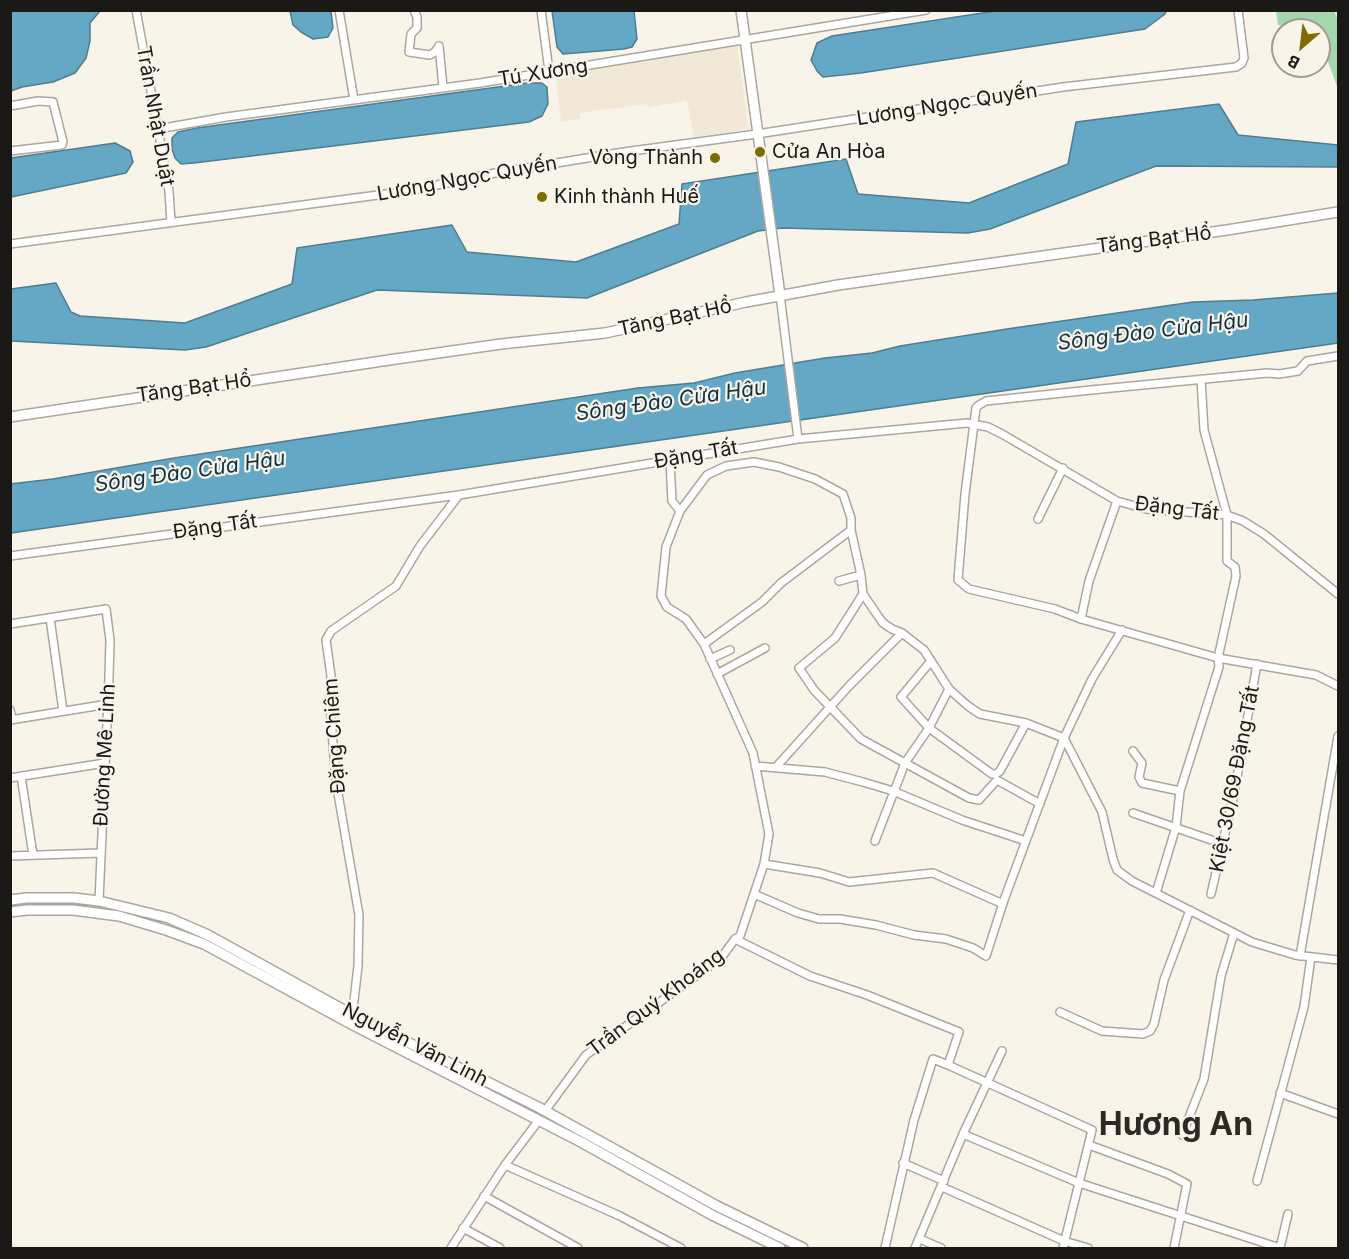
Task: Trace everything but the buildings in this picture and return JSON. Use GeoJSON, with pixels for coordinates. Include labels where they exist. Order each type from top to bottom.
{"type":"FeatureCollection","features":[{"type":"Feature","properties":{"kind":"main road"},"geometry":{"type":"LineString","coordinates":[[741,10],[780,295]]}},
{"type":"Feature","properties":{"kind":"main road","name":"Tăng Bạt Hổ"},"geometry":{"type":"LineString","coordinates":[[10,417],[501,344],[605,333],[780,295],[1338,212]]}},
{"type":"Feature","properties":{"kind":"main road","name":"Nguyễn Văn Linh"},"geometry":{"type":"LineString","coordinates":[[10,900],[62,898],[99,901],[169,918],[208,934],[351,1014],[542,1115],[802,1248]]}},
{"type":"Feature","properties":{"kind":"main road","name":"Nguyễn Văn Linh"},"geometry":{"type":"LineString","coordinates":[[10,912],[73,910],[119,916],[204,944],[353,1027],[542,1115],[712,1215],[780,1248]]}},
{"type":"Feature","properties":{"kind":"main road"},"geometry":{"type":"LineString","coordinates":[[166,930],[169,918]]}},
{"type":"Feature","properties":{"kind":"main road"},"geometry":{"type":"LineString","coordinates":[[712,1215],[717,1206]]}},
{"type":"Feature","properties":{"kind":"street","name":"Trần Nhật Duật"},"geometry":{"type":"LineString","coordinates":[[136,10],[169,191],[171,222]]}},
{"type":"Feature","properties":{"kind":"street"},"geometry":{"type":"LineString","coordinates":[[339,10],[354,99]]}},
{"type":"Feature","properties":{"kind":"street"},"geometry":{"type":"LineString","coordinates":[[414,10],[417,17],[417,28],[411,34],[409,52],[429,55],[439,46],[443,87]]}},
{"type":"Feature","properties":{"kind":"street"},"geometry":{"type":"LineString","coordinates":[[541,10],[549,71]]}},
{"type":"Feature","properties":{"kind":"street","name":"Tú Xương"},"geometry":{"type":"LineString","coordinates":[[158,129],[226,117],[480,83],[926,10]]}},
{"type":"Feature","properties":{"kind":"street","name":"Lương Ngọc Quyến"},"geometry":{"type":"LineString","coordinates":[[10,244],[398,192],[495,173],[624,152],[1063,87],[1236,67],[1242,63],[1244,57],[1238,10]]}},
{"type":"Feature","properties":{"kind":"street"},"geometry":{"type":"LineString","coordinates":[[10,106],[38,101],[53,102],[63,142],[62,145],[10,151]]}},
{"type":"Feature","properties":{"kind":"street"},"geometry":{"type":"LineString","coordinates":[[780,295],[798,439]]}},
{"type":"Feature","properties":{"kind":"street"},"geometry":{"type":"LineString","coordinates":[[1338,356],[1307,361],[1298,371],[986,401],[976,408],[965,494],[958,580],[969,589],[1054,609],[1081,619],[1218,658],[1316,675],[1338,686]]}},
{"type":"Feature","properties":{"kind":"street"},"geometry":{"type":"LineString","coordinates":[[1156,893],[1176,826],[1180,791],[1219,667],[1218,658],[1236,576],[1235,567],[1227,561],[1227,515],[1204,430],[1201,379]]}},
{"type":"Feature","properties":{"kind":"street","name":"Đặng Tất"},"geometry":{"type":"LineString","coordinates":[[10,556],[459,495],[798,439],[975,424],[1002,434],[1117,501],[1146,509],[1227,515],[1243,521],[1264,534],[1338,594]]}},
{"type":"Feature","properties":{"kind":"street"},"geometry":{"type":"LineString","coordinates":[[670,460],[672,501],[680,511]]}},
{"type":"Feature","properties":{"kind":"street","name":"Trần Quý Khoáng"},"geometry":{"type":"LineString","coordinates":[[451,1248],[505,1165],[586,1055],[721,958],[735,939],[740,936],[764,864],[769,834],[753,753],[704,644],[686,619],[667,607],[661,596],[666,547],[680,511],[707,475],[726,466],[754,462],[779,467],[815,479],[843,494],[851,518],[851,530],[863,594]]}},
{"type":"Feature","properties":{"kind":"street"},"geometry":{"type":"LineString","coordinates":[[1038,519],[1063,468]]}},
{"type":"Feature","properties":{"kind":"street","name":"Đặng Chiêm"},"geometry":{"type":"LineString","coordinates":[[353,1027],[351,1014],[358,966],[359,915],[336,782],[326,640],[331,631],[396,586],[420,546],[459,495]]}},
{"type":"Feature","properties":{"kind":"street"},"geometry":{"type":"LineString","coordinates":[[1081,619],[1089,581],[1117,501]]}},
{"type":"Feature","properties":{"kind":"street"},"geometry":{"type":"LineString","coordinates":[[704,644],[762,602],[781,583],[851,530]]}},
{"type":"Feature","properties":{"kind":"street"},"geometry":{"type":"LineString","coordinates":[[839,581],[861,575]]}},
{"type":"Feature","properties":{"kind":"street"},"geometry":{"type":"LineString","coordinates":[[1026,723],[1000,771],[979,800],[969,798],[861,739],[814,690],[799,668],[835,638],[863,594],[883,623],[902,633],[924,650],[950,689],[968,706],[980,714],[1026,723],[1064,738],[1102,812],[1117,870],[1131,882],[1252,942],[1300,956],[1338,960]]}},
{"type":"Feature","properties":{"kind":"street","name":"Đường Mê Linh"},"geometry":{"type":"LineString","coordinates":[[50,618],[106,609],[110,640],[99,901]]}},
{"type":"Feature","properties":{"kind":"street"},"geometry":{"type":"LineString","coordinates":[[10,624],[50,618],[63,711]]}},
{"type":"Feature","properties":{"kind":"street"},"geometry":{"type":"LineString","coordinates":[[754,894],[798,913],[819,919],[840,919],[914,935],[946,939],[973,948],[986,956],[1064,738],[1092,679],[1122,630]]}},
{"type":"Feature","properties":{"kind":"street"},"geometry":{"type":"LineString","coordinates":[[777,766],[849,686],[902,633]]}},
{"type":"Feature","properties":{"kind":"street"},"geometry":{"type":"LineString","coordinates":[[717,674],[765,648]]}},
{"type":"Feature","properties":{"kind":"street"},"geometry":{"type":"LineString","coordinates":[[710,659],[730,650]]}},
{"type":"Feature","properties":{"kind":"street"},"geometry":{"type":"LineString","coordinates":[[931,661],[901,697],[929,728],[994,777],[1040,804]]}},
{"type":"Feature","properties":{"kind":"street","name":"Kiệt 30/69 Đặng Tất"},"geometry":{"type":"LineString","coordinates":[[1212,894],[1234,794],[1257,664]]}},
{"type":"Feature","properties":{"kind":"street"},"geometry":{"type":"LineString","coordinates":[[875,841],[905,763],[929,728],[950,689]]}},
{"type":"Feature","properties":{"kind":"street"},"geometry":{"type":"LineString","coordinates":[[10,710],[11,720],[108,704]]}},
{"type":"Feature","properties":{"kind":"street"},"geometry":{"type":"LineString","coordinates":[[1300,956],[1338,736]]}},
{"type":"Feature","properties":{"kind":"street"},"geometry":{"type":"LineString","coordinates":[[1133,751],[1142,763],[1139,777],[1142,783],[1180,791]]}},
{"type":"Feature","properties":{"kind":"street"},"geometry":{"type":"LineString","coordinates":[[10,778],[105,763]]}},
{"type":"Feature","properties":{"kind":"street"},"geometry":{"type":"LineString","coordinates":[[755,765],[825,772],[893,791],[962,820],[1026,840]]}},
{"type":"Feature","properties":{"kind":"street"},"geometry":{"type":"LineString","coordinates":[[21,776],[33,855]]}},
{"type":"Feature","properties":{"kind":"street"},"geometry":{"type":"LineString","coordinates":[[1133,813],[1223,844]]}},
{"type":"Feature","properties":{"kind":"street"},"geometry":{"type":"LineString","coordinates":[[10,856],[100,853]]}},
{"type":"Feature","properties":{"kind":"street"},"geometry":{"type":"LineString","coordinates":[[764,864],[820,873],[849,882],[933,873],[1003,904]]}},
{"type":"Feature","properties":{"kind":"street"},"geometry":{"type":"LineString","coordinates":[[1060,1012],[1102,1031],[1143,1034],[1150,1030],[1154,1024],[1164,980],[1190,910]]}},
{"type":"Feature","properties":{"kind":"street"},"geometry":{"type":"LineString","coordinates":[[1182,1135],[1204,1079],[1221,976],[1233,933]]}},
{"type":"Feature","properties":{"kind":"street"},"geometry":{"type":"LineString","coordinates":[[735,939],[810,976],[867,994],[959,1032],[948,1065]]}},
{"type":"Feature","properties":{"kind":"street"},"geometry":{"type":"LineString","coordinates":[[1257,1180],[1304,1007],[1311,957]]}},
{"type":"Feature","properties":{"kind":"street"},"geometry":{"type":"LineString","coordinates":[[915,1248],[963,1134],[1002,1050]]}},
{"type":"Feature","properties":{"kind":"street"},"geometry":{"type":"LineString","coordinates":[[885,1248],[903,1163],[933,1059],[1092,1130],[1064,1245]]}},
{"type":"Feature","properties":{"kind":"street"},"geometry":{"type":"LineString","coordinates":[[1280,1093],[1338,1114]]}},
{"type":"Feature","properties":{"kind":"street"},"geometry":{"type":"LineString","coordinates":[[963,1134],[1079,1183],[1280,1248],[1288,1214]]}},
{"type":"Feature","properties":{"kind":"street"},"geometry":{"type":"LineString","coordinates":[[1089,1145],[1185,1182],[1188,1187],[1174,1248]]}},
{"type":"Feature","properties":{"kind":"street"},"geometry":{"type":"LineString","coordinates":[[903,1163],[1064,1245],[1088,1248]]}},
{"type":"Feature","properties":{"kind":"street"},"geometry":{"type":"LineString","coordinates":[[505,1165],[620,1216],[681,1248]]}},
{"type":"Feature","properties":{"kind":"street"},"geometry":{"type":"LineString","coordinates":[[484,1196],[578,1248]]}},
{"type":"Feature","properties":{"kind":"street"},"geometry":{"type":"LineString","coordinates":[[463,1228],[500,1248]]}},
{"type":"Feature","properties":{"kind":"street"},"geometry":{"type":"LineString","coordinates":[[920,1239],[941,1248]]}},
{"type":"Feature","properties":{"kind":"shaded area"},"geometry":{"type":"Polygon","coordinates":[[[737,45],[749,129],[694,137],[687,100],[648,108],[647,104],[580,113],[580,119],[561,122],[556,76],[737,45]]]}},
{"type":"Feature","properties":{"kind":"green space"},"geometry":{"type":"Polygon","coordinates":[[[1276,11],[1334,11],[1338,20],[1338,89],[1331,70],[1331,18],[1277,18],[1276,11]]]}},
{"type":"Feature","properties":{"kind":"water"},"geometry":{"type":"Polygon","coordinates":[[[11,10],[100,11],[90,23],[90,41],[86,58],[75,73],[53,82],[11,91],[11,10]]]}},
{"type":"Feature","properties":{"kind":"water"},"geometry":{"type":"Polygon","coordinates":[[[1002,10],[1166,11],[1145,29],[861,73],[823,77],[811,60],[817,43],[832,36],[1002,10]]]}},
{"type":"Feature","properties":{"kind":"water"},"geometry":{"type":"Polygon","coordinates":[[[290,11],[331,11],[333,28],[328,37],[313,39],[293,25],[290,11]]]}},
{"type":"Feature","properties":{"kind":"water"},"geometry":{"type":"Polygon","coordinates":[[[552,11],[634,11],[637,39],[632,47],[624,49],[563,54],[557,47],[552,11]]]}},
{"type":"Feature","properties":{"kind":"water"},"geometry":{"type":"Polygon","coordinates":[[[527,83],[542,83],[547,87],[548,104],[542,116],[529,122],[181,164],[175,158],[172,149],[172,138],[178,132],[197,128],[527,83]]]}},
{"type":"Feature","properties":{"kind":"water"},"geometry":{"type":"Polygon","coordinates":[[[1219,104],[1238,135],[1338,145],[1338,167],[1156,166],[990,229],[968,233],[783,228],[758,231],[587,298],[377,290],[206,347],[185,350],[11,341],[11,289],[56,283],[71,312],[80,316],[185,323],[292,284],[297,248],[452,225],[467,252],[576,262],[679,224],[682,184],[846,159],[858,194],[969,203],[1068,164],[1076,122],[1219,104]]]}},
{"type":"Feature","properties":{"kind":"water"},"geometry":{"type":"Polygon","coordinates":[[[115,143],[130,151],[133,162],[126,173],[11,197],[11,158],[115,143]]]}},
{"type":"Feature","properties":{"kind":"water","name":"Sông Đào Cửa Hậu"},"geometry":{"type":"Polygon","coordinates":[[[1338,293],[1338,343],[11,533],[10,484],[638,388],[694,383],[735,373],[825,358],[872,353],[900,346],[1007,329],[1193,302],[1338,293]]]}},
{"type":"Feature","properties":{"kind":"place","name":"Cửa An Hòa"},"geometry":{"type":"Point","coordinates":[760,152]}},
{"type":"Feature","properties":{"kind":"place","name":"Vòng Thành"},"geometry":{"type":"Point","coordinates":[715,158]}},
{"type":"Feature","properties":{"kind":"place","name":"Kinh thành Huế"},"geometry":{"type":"Point","coordinates":[542,197]}},
{"type":"Feature","properties":{"kind":"district","name":"Hương An"},"geometry":{"type":"Point","coordinates":[1176,1125]}}]}
